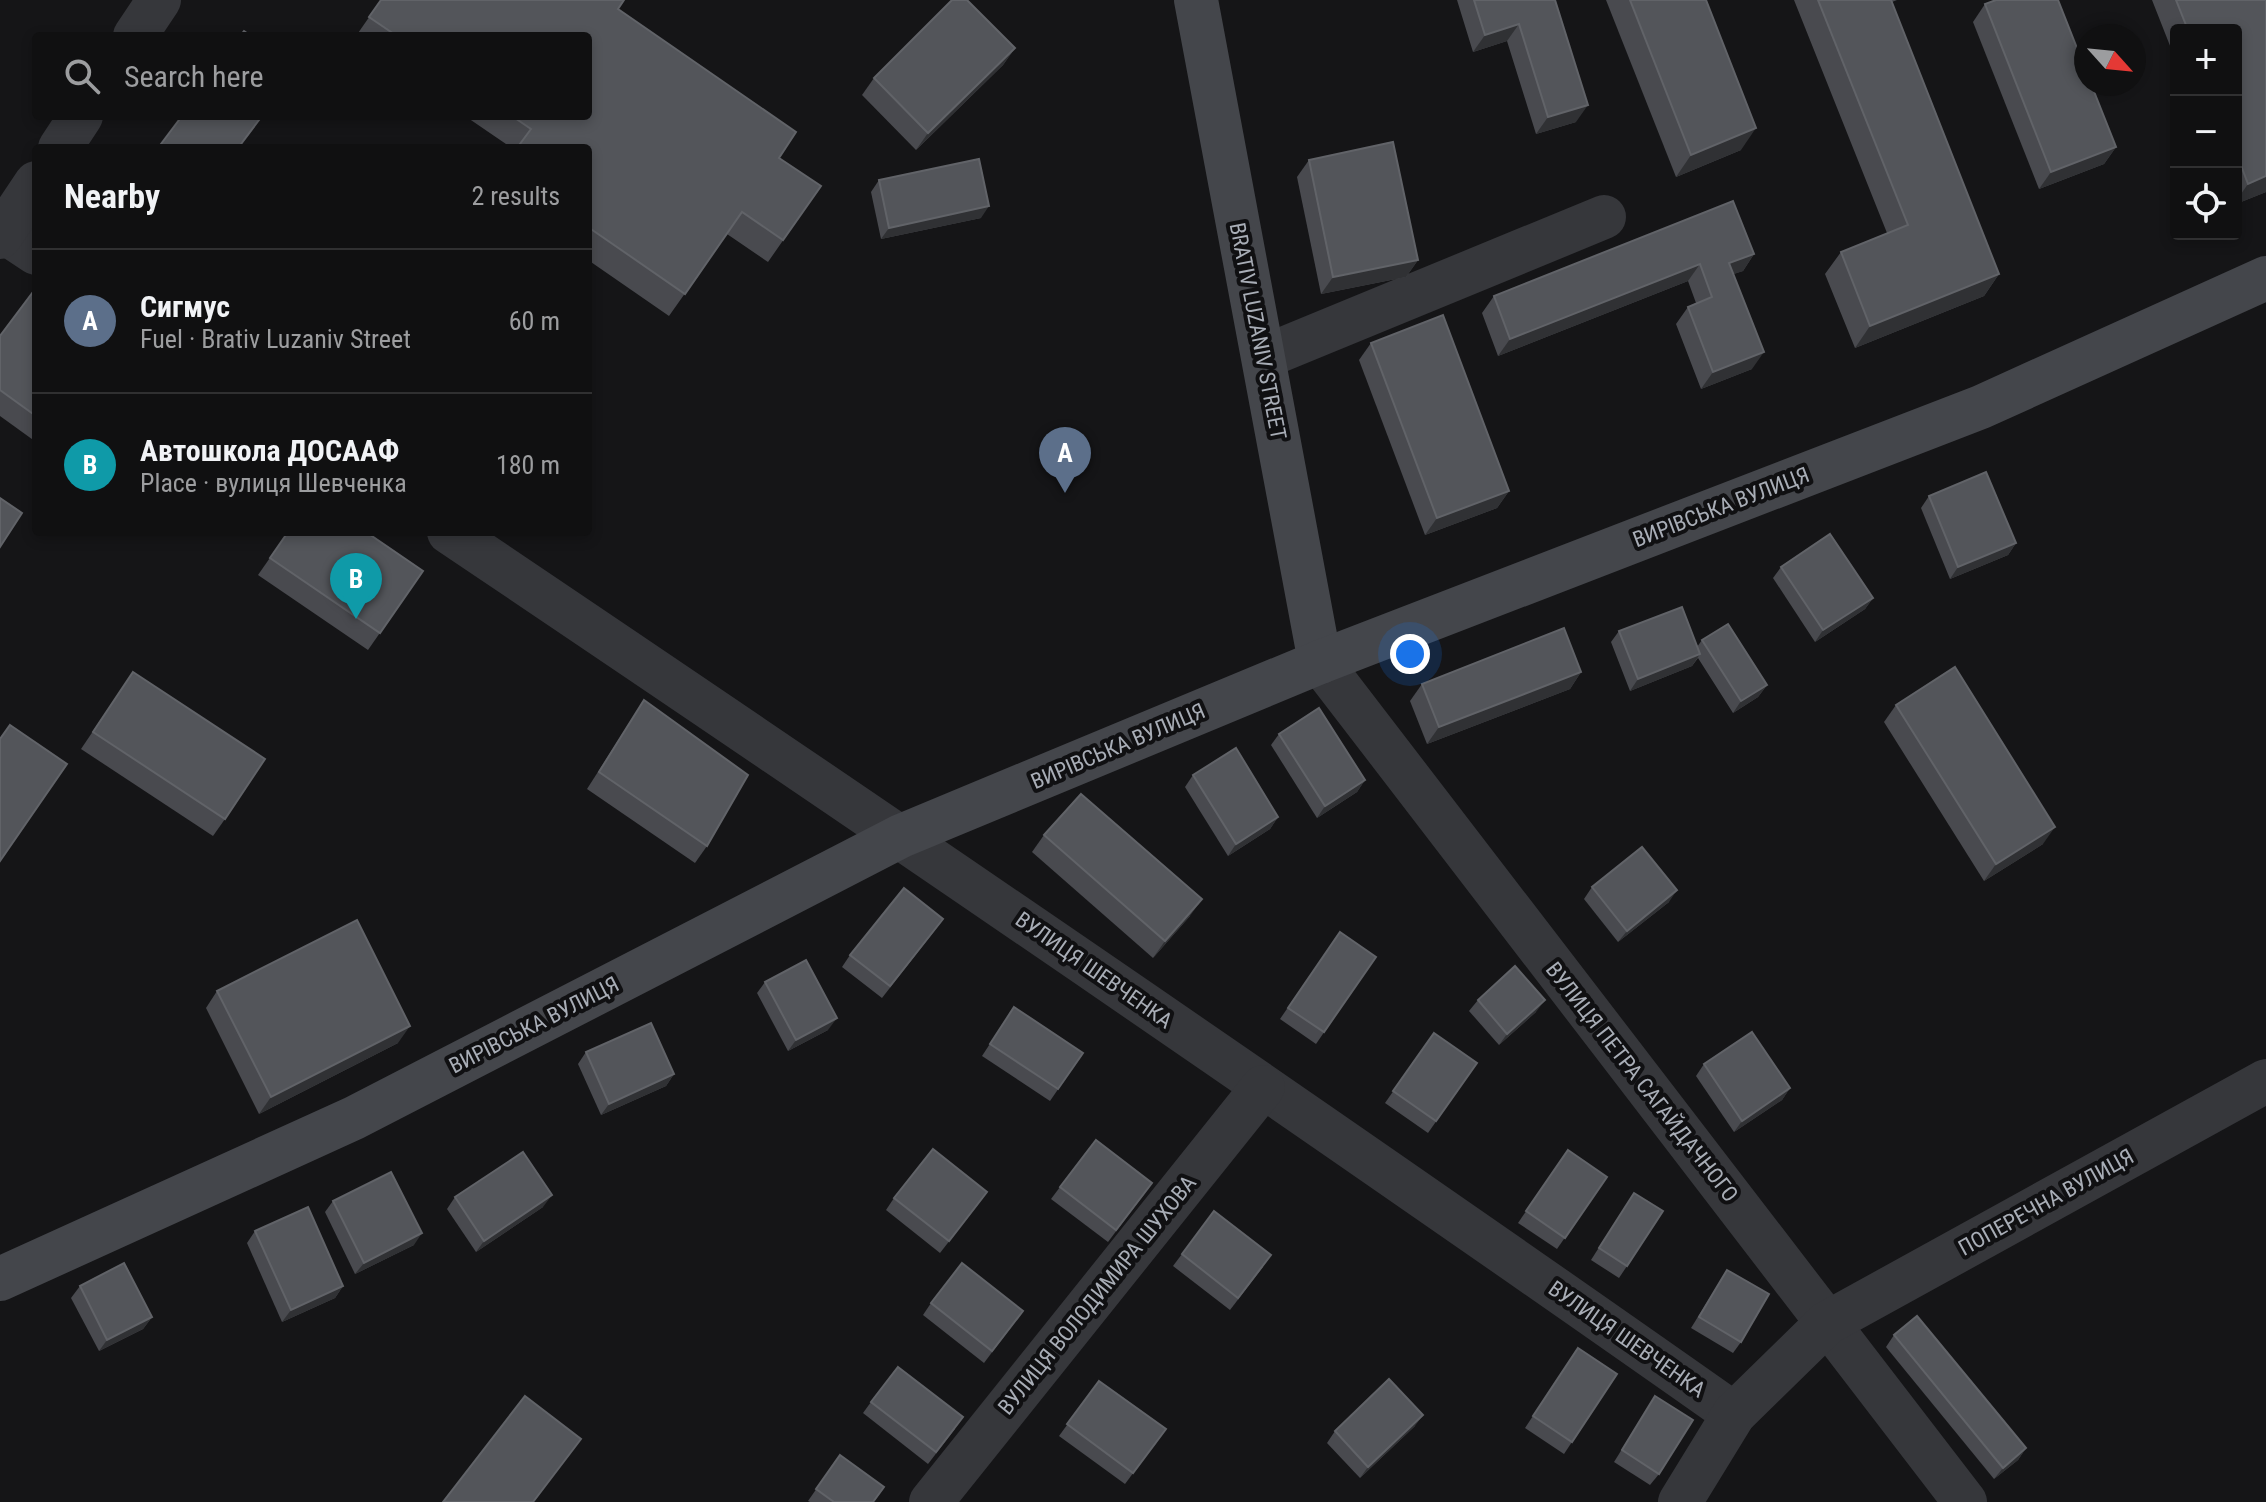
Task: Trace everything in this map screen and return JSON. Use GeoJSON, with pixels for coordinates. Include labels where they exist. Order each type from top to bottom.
{"type":"FeatureCollection","features":[{"type":"Feature","properties":{"kind":"main road","name":"BRATIV LUZANIV STREET"},"geometry":{"type":"LineString","coordinates":[[1196,0],[1320,662]]}},
{"type":"Feature","properties":{"kind":"main road","name":"ВИРІВСЬКА ВУЛИЦЯ"},"geometry":{"type":"LineString","coordinates":[[0,1279],[354,1118],[901,836],[1320,662],[1981,407],[2266,278]]}},
{"type":"Feature","properties":{"kind":"street"},"geometry":{"type":"LineString","coordinates":[[138,32],[159,0]]}},
{"type":"Feature","properties":{"kind":"street"},"geometry":{"type":"LineString","coordinates":[[63,144],[78,120]]}},
{"type":"Feature","properties":{"kind":"street"},"geometry":{"type":"LineString","coordinates":[[10,238],[32,191]]}},
{"type":"Feature","properties":{"kind":"street"},"geometry":{"type":"LineString","coordinates":[[1264,357],[1604,217]]}},
{"type":"Feature","properties":{"kind":"street","name":"ВУЛИЦЯ ШЕВЧЕНКА"},"geometry":{"type":"LineString","coordinates":[[455,536],[901,836],[1734,1414]]}},
{"type":"Feature","properties":{"kind":"street","name":"ВУЛИЦЯ ПЕТРА САГАЙДАЧНОГО"},"geometry":{"type":"LineString","coordinates":[[1320,662],[1965,1502]]}},
{"type":"Feature","properties":{"kind":"street","name":"ПОПЕРЕЧНА ВУЛИЦЯ"},"geometry":{"type":"LineString","coordinates":[[1680,1502],[1734,1414],[1827,1323],[2266,1081]]}},
{"type":"Feature","properties":{"kind":"street","name":"ВУЛИЦЯ ВОЛОДИМИРА ШУХОВА"},"geometry":{"type":"LineString","coordinates":[[931,1502],[1263,1087]]}},
{"type":"Feature","properties":{"kind":"building"},"geometry":{"type":"Polygon","coordinates":[[[381,0],[624,0],[618,9],[796,132],[779,158],[821,186],[783,240],[742,212],[685,294],[592,230],[592,144],[520,144],[531,129],[518,120],[592,120],[592,32],[391,32],[369,17],[381,0]]]}},
{"type":"Feature","properties":{"kind":"building"},"geometry":{"type":"Polygon","coordinates":[[[952,0],[967,0],[1015,48],[928,133],[874,78],[952,0]]]}},
{"type":"Feature","properties":{"kind":"building"},"geometry":{"type":"Polygon","coordinates":[[[1474,0],[1555,0],[1588,105],[1548,117],[1519,24],[1485,35],[1474,0]]]}},
{"type":"Feature","properties":{"kind":"building"},"geometry":{"type":"Polygon","coordinates":[[[1630,0],[1706,0],[1756,128],[1691,155],[1630,0]]]}},
{"type":"Feature","properties":{"kind":"building"},"geometry":{"type":"Polygon","coordinates":[[[1818,0],[1891,0],[1999,274],[1870,326],[1841,252],[1908,225],[1818,0]]]}},
{"type":"Feature","properties":{"kind":"building"},"geometry":{"type":"Polygon","coordinates":[[[1996,0],[2058,0],[2074,41],[2074,96],[2096,96],[2116,147],[2051,172],[1985,4],[1996,0]]]}},
{"type":"Feature","properties":{"kind":"building"},"geometry":{"type":"Polygon","coordinates":[[[2176,0],[2266,0],[2266,176],[2248,184],[2242,168],[2242,24],[2186,24],[2176,0]]]}},
{"type":"Feature","properties":{"kind":"building"},"geometry":{"type":"Polygon","coordinates":[[[179,120],[259,120],[241,144],[161,144],[179,120]]]}},
{"type":"Feature","properties":{"kind":"building"},"geometry":{"type":"Polygon","coordinates":[[[1393,142],[1418,260],[1333,277],[1309,160],[1393,142]]]}},
{"type":"Feature","properties":{"kind":"building"},"geometry":{"type":"Polygon","coordinates":[[[979,159],[989,206],[889,228],[879,180],[979,159]]]}},
{"type":"Feature","properties":{"kind":"building"},"geometry":{"type":"Polygon","coordinates":[[[1733,201],[1754,254],[1729,263],[1764,352],[1713,372],[1688,307],[1712,297],[1700,264],[1510,339],[1494,296],[1733,201]]]}},
{"type":"Feature","properties":{"kind":"building"},"geometry":{"type":"Polygon","coordinates":[[[32,293],[32,413],[0,390],[0,336],[32,293]]]}},
{"type":"Feature","properties":{"kind":"building"},"geometry":{"type":"Polygon","coordinates":[[[1443,315],[1509,491],[1437,518],[1371,343],[1443,315]]]}},
{"type":"Feature","properties":{"kind":"building"},"geometry":{"type":"Polygon","coordinates":[[[1986,472],[2016,543],[1958,567],[1929,496],[1986,472]]]}},
{"type":"Feature","properties":{"kind":"building"},"geometry":{"type":"Polygon","coordinates":[[[0,498],[22,513],[0,547],[0,498]]]}},
{"type":"Feature","properties":{"kind":"building"},"geometry":{"type":"Polygon","coordinates":[[[1830,534],[1873,598],[1823,630],[1781,567],[1830,534]]]}},
{"type":"Feature","properties":{"kind":"building"},"geometry":{"type":"Polygon","coordinates":[[[285,536],[372,536],[423,571],[380,633],[270,558],[285,536]]]}},
{"type":"Feature","properties":{"kind":"building"},"geometry":{"type":"Polygon","coordinates":[[[1682,607],[1700,654],[1638,679],[1619,631],[1682,607]]]}},
{"type":"Feature","properties":{"kind":"building"},"geometry":{"type":"Polygon","coordinates":[[[1728,624],[1767,685],[1741,701],[1702,640],[1728,624]]]}},
{"type":"Feature","properties":{"kind":"building"},"geometry":{"type":"Polygon","coordinates":[[[1564,628],[1581,672],[1439,727],[1422,684],[1564,628]]]}},
{"type":"Feature","properties":{"kind":"building"},"geometry":{"type":"Polygon","coordinates":[[[1955,667],[2055,827],[1996,864],[1896,705],[1955,667]]]}},
{"type":"Feature","properties":{"kind":"building"},"geometry":{"type":"Polygon","coordinates":[[[133,672],[265,759],[225,819],[93,732],[133,672]]]}},
{"type":"Feature","properties":{"kind":"building"},"geometry":{"type":"Polygon","coordinates":[[[644,700],[748,775],[707,846],[599,772],[644,700]]]}},
{"type":"Feature","properties":{"kind":"building"},"geometry":{"type":"Polygon","coordinates":[[[1319,708],[1365,780],[1325,806],[1279,734],[1319,708]]]}},
{"type":"Feature","properties":{"kind":"building"},"geometry":{"type":"Polygon","coordinates":[[[10,725],[67,764],[0,861],[0,739],[10,725]]]}},
{"type":"Feature","properties":{"kind":"building"},"geometry":{"type":"Polygon","coordinates":[[[1236,748],[1278,817],[1236,844],[1193,775],[1236,748]]]}},
{"type":"Feature","properties":{"kind":"building"},"geometry":{"type":"Polygon","coordinates":[[[1081,794],[1202,899],[1165,941],[1044,835],[1081,794]]]}},
{"type":"Feature","properties":{"kind":"building"},"geometry":{"type":"Polygon","coordinates":[[[1642,847],[1677,890],[1627,931],[1592,887],[1642,847]]]}},
{"type":"Feature","properties":{"kind":"building"},"geometry":{"type":"Polygon","coordinates":[[[904,888],[943,919],[890,986],[850,955],[904,888]]]}},
{"type":"Feature","properties":{"kind":"building"},"geometry":{"type":"Polygon","coordinates":[[[357,920],[410,1026],[271,1097],[217,991],[357,920]]]}},
{"type":"Feature","properties":{"kind":"building"},"geometry":{"type":"Polygon","coordinates":[[[1340,932],[1376,957],[1324,1032],[1288,1008],[1340,932]]]}},
{"type":"Feature","properties":{"kind":"building"},"geometry":{"type":"Polygon","coordinates":[[[806,960],[837,1018],[796,1040],[765,982],[806,960]]]}},
{"type":"Feature","properties":{"kind":"building"},"geometry":{"type":"Polygon","coordinates":[[[1515,966],[1545,1000],[1507,1034],[1478,1000],[1515,966]]]}},
{"type":"Feature","properties":{"kind":"building"},"geometry":{"type":"Polygon","coordinates":[[[1014,1007],[1083,1053],[1058,1089],[990,1044],[1014,1007]]]}},
{"type":"Feature","properties":{"kind":"building"},"geometry":{"type":"Polygon","coordinates":[[[651,1023],[674,1074],[609,1104],[586,1052],[651,1023]]]}},
{"type":"Feature","properties":{"kind":"building"},"geometry":{"type":"Polygon","coordinates":[[[1752,1032],[1790,1088],[1742,1121],[1704,1064],[1752,1032]]]}},
{"type":"Feature","properties":{"kind":"building"},"geometry":{"type":"Polygon","coordinates":[[[1434,1033],[1477,1063],[1436,1121],[1393,1091],[1434,1033]]]}},
{"type":"Feature","properties":{"kind":"building"},"geometry":{"type":"Polygon","coordinates":[[[1096,1140],[1152,1183],[1116,1230],[1060,1187],[1096,1140]]]}},
{"type":"Feature","properties":{"kind":"building"},"geometry":{"type":"Polygon","coordinates":[[[933,1149],[987,1192],[949,1241],[894,1198],[933,1149]]]}},
{"type":"Feature","properties":{"kind":"building"},"geometry":{"type":"Polygon","coordinates":[[[1568,1150],[1607,1177],[1565,1238],[1526,1211],[1568,1150]]]}},
{"type":"Feature","properties":{"kind":"building"},"geometry":{"type":"Polygon","coordinates":[[[523,1152],[552,1195],[484,1241],[455,1197],[523,1152]]]}},
{"type":"Feature","properties":{"kind":"building"},"geometry":{"type":"Polygon","coordinates":[[[391,1172],[422,1233],[364,1263],[333,1201],[391,1172]]]}},
{"type":"Feature","properties":{"kind":"building"},"geometry":{"type":"Polygon","coordinates":[[[1634,1193],[1663,1211],[1627,1266],[1599,1248],[1634,1193]]]}},
{"type":"Feature","properties":{"kind":"building"},"geometry":{"type":"Polygon","coordinates":[[[308,1207],[343,1286],[291,1310],[255,1231],[308,1207]]]}},
{"type":"Feature","properties":{"kind":"building"},"geometry":{"type":"Polygon","coordinates":[[[1214,1211],[1271,1255],[1238,1298],[1182,1254],[1214,1211]]]}},
{"type":"Feature","properties":{"kind":"building"},"geometry":{"type":"Polygon","coordinates":[[[124,1263],[152,1317],[107,1340],[80,1286],[124,1263]]]}},
{"type":"Feature","properties":{"kind":"building"},"geometry":{"type":"Polygon","coordinates":[[[962,1263],[1023,1311],[992,1351],[931,1303],[962,1263]]]}},
{"type":"Feature","properties":{"kind":"building"},"geometry":{"type":"Polygon","coordinates":[[[1727,1270],[1769,1294],[1741,1342],[1699,1317],[1727,1270]]]}},
{"type":"Feature","properties":{"kind":"building"},"geometry":{"type":"Polygon","coordinates":[[[1917,1316],[2026,1448],[2003,1468],[1894,1335],[1917,1316]]]}},
{"type":"Feature","properties":{"kind":"building"},"geometry":{"type":"Polygon","coordinates":[[[1578,1348],[1617,1374],[1572,1442],[1533,1416],[1578,1348]]]}},
{"type":"Feature","properties":{"kind":"building"},"geometry":{"type":"Polygon","coordinates":[[[898,1367],[963,1417],[936,1452],[871,1402],[898,1367]]]}},
{"type":"Feature","properties":{"kind":"building"},"geometry":{"type":"Polygon","coordinates":[[[1389,1379],[1423,1415],[1368,1467],[1335,1431],[1389,1379]]]}},
{"type":"Feature","properties":{"kind":"building"},"geometry":{"type":"Polygon","coordinates":[[[1099,1381],[1166,1429],[1133,1473],[1067,1424],[1099,1381]]]}},
{"type":"Feature","properties":{"kind":"building"},"geometry":{"type":"Polygon","coordinates":[[[525,1396],[581,1439],[533,1502],[443,1502],[525,1396]]]}},
{"type":"Feature","properties":{"kind":"building"},"geometry":{"type":"Polygon","coordinates":[[[1655,1396],[1693,1420],[1659,1474],[1622,1450],[1655,1396]]]}},
{"type":"Feature","properties":{"kind":"building"},"geometry":{"type":"Polygon","coordinates":[[[840,1455],[884,1487],[873,1502],[834,1502],[816,1489],[840,1455]]]}},
{"type":"Feature","properties":{"kind":"place","name":"Сигмус"},"geometry":{"type":"Point","coordinates":[1065,493]}},
{"type":"Feature","properties":{"kind":"place","name":"Автошкола ДОСААФ"},"geometry":{"type":"Point","coordinates":[356,619]}}]}
